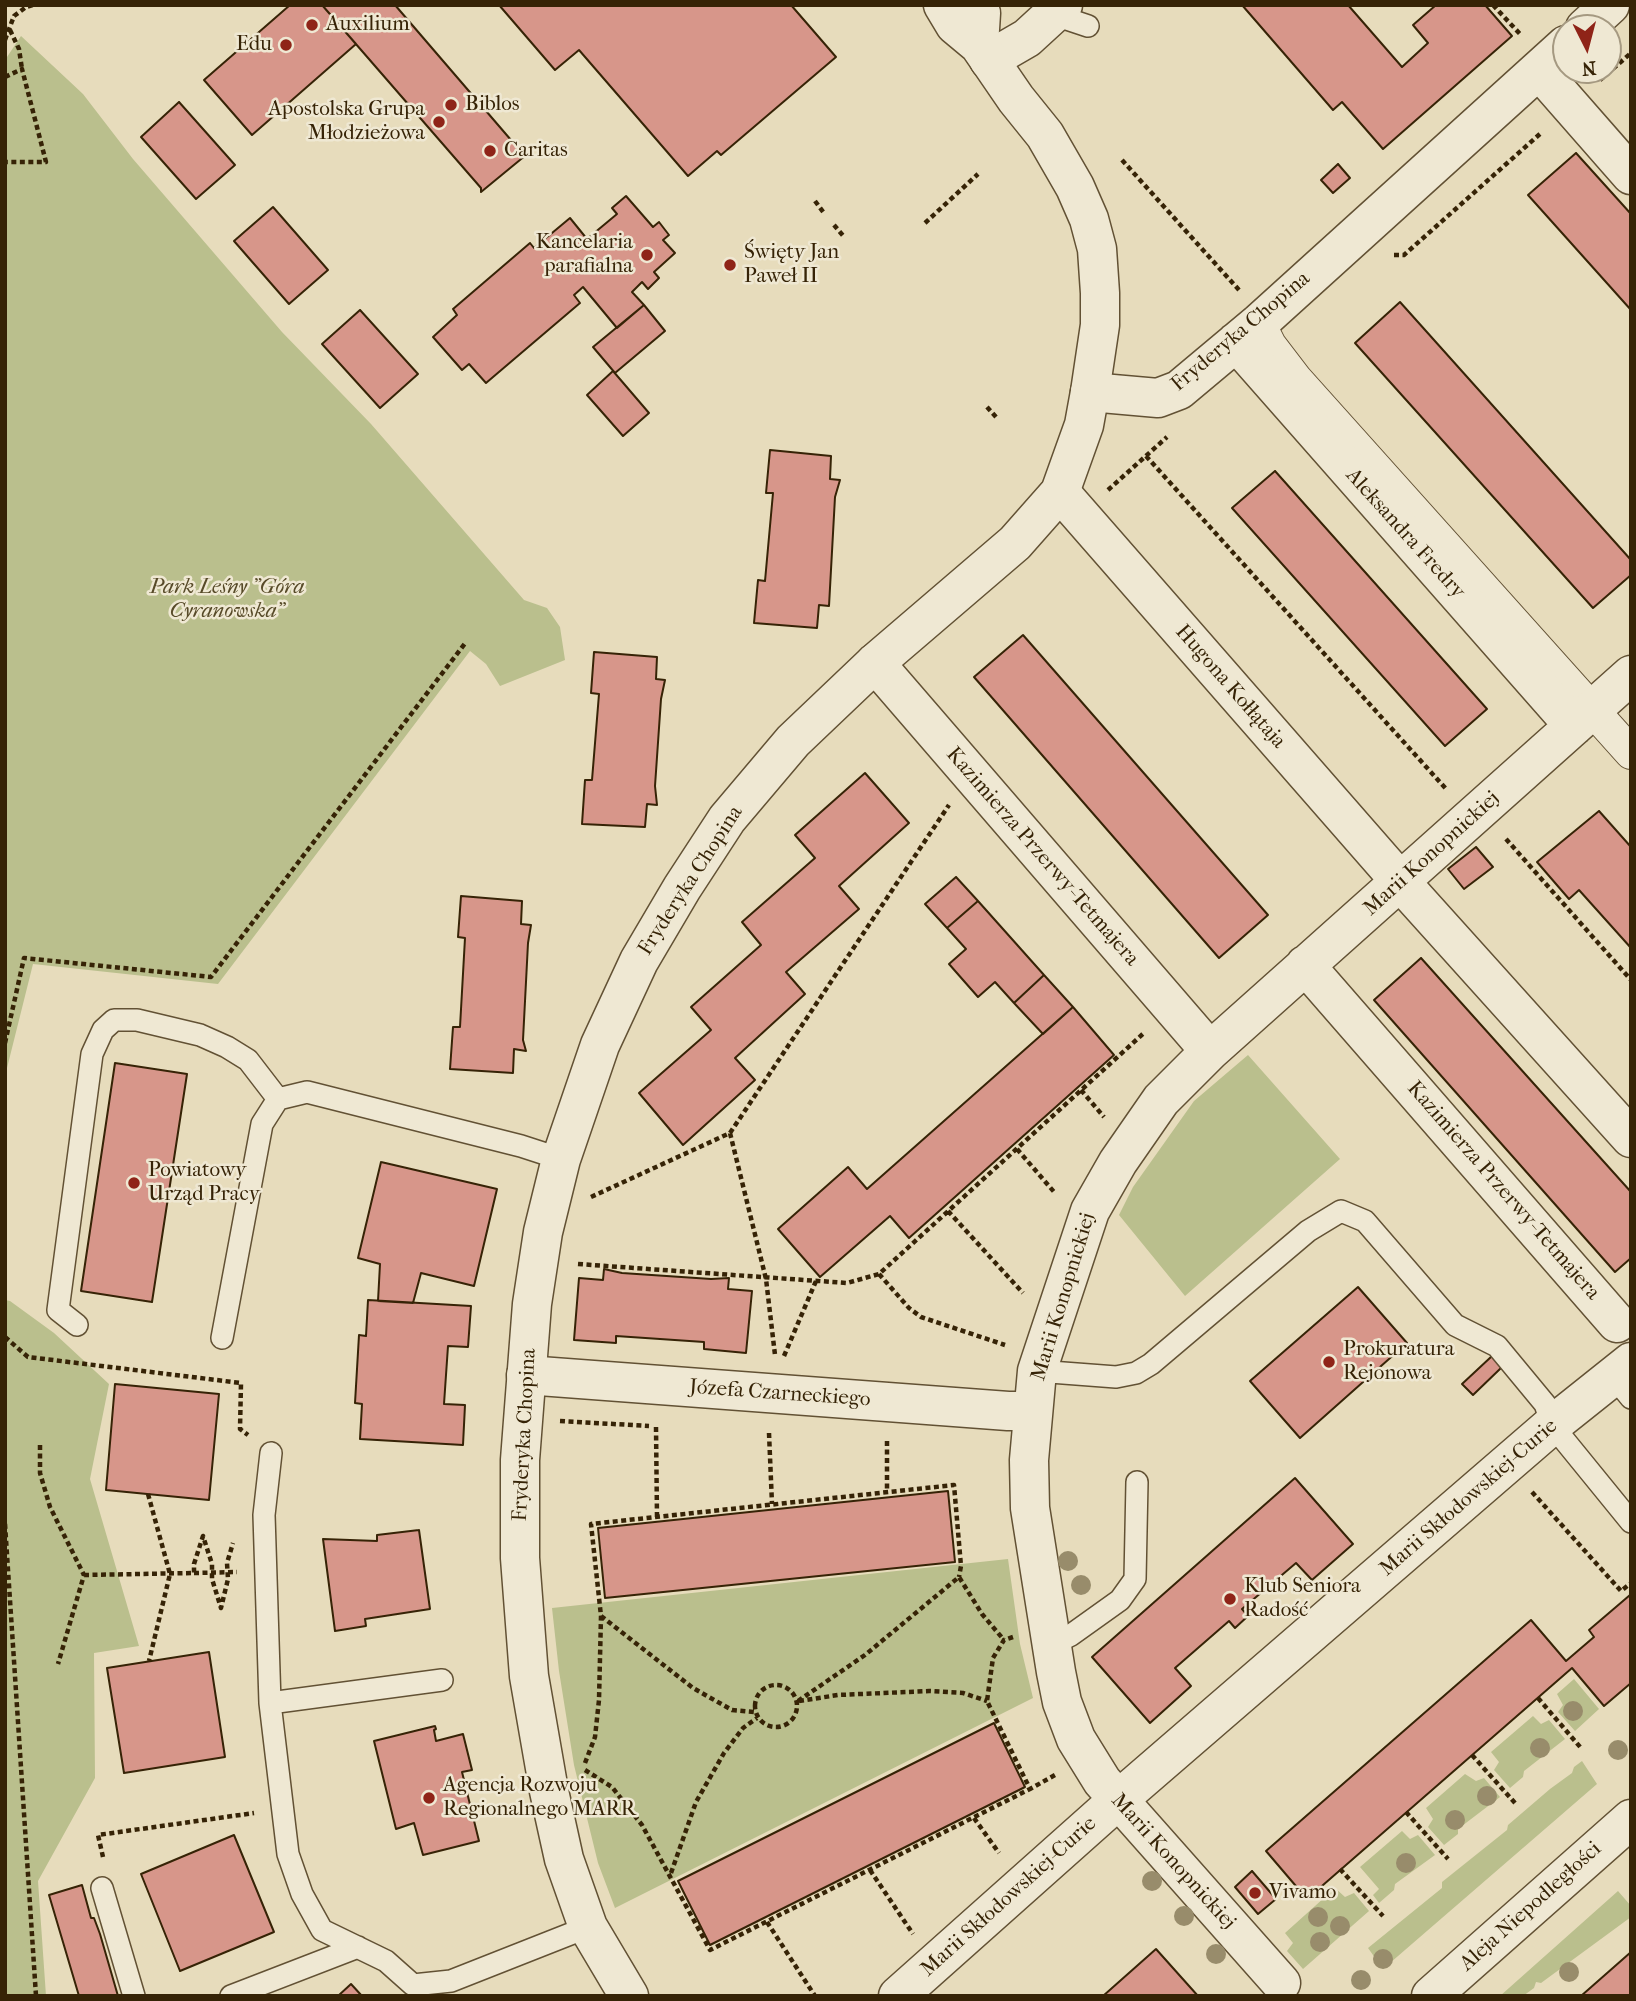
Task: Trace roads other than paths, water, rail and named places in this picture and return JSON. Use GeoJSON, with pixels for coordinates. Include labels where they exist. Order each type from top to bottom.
{"type":"FeatureCollection","features":[{"type":"Feature","properties":{"kind":"street"},"geometry":{"type":"LineString","coordinates":[[943,5],[955,25],[984,52],[1059,157],[1089,219],[1097,249],[1100,293],[1100,325],[1090,392]]}},
{"type":"Feature","properties":{"kind":"street"},"geometry":{"type":"LineString","coordinates":[[978,5],[984,52]]}},
{"type":"Feature","properties":{"kind":"street"},"geometry":{"type":"LineString","coordinates":[[984,52],[1027,38],[1068,15]]}},
{"type":"Feature","properties":{"kind":"street"},"geometry":{"type":"LineString","coordinates":[[1544,52],[1631,175]]}},
{"type":"Feature","properties":{"kind":"street","name":"Fryderyka Chopina"},"geometry":{"type":"LineString","coordinates":[[629,1996],[588,1927],[561,1846],[549,1791],[529,1676],[520,1558],[520,1461],[532,1304],[543,1232],[561,1159],[600,1045],[639,961],[681,888],[727,819],[793,741],[875,663],[1015,543],[1070,504],[1090,392],[1158,398],[1180,390],[1302,283],[1544,52]]}},
{"type":"Feature","properties":{"kind":"street","name":"Aleksandra Fredry"},"geometry":{"type":"LineString","coordinates":[[1247,332],[1583,718]]}},
{"type":"Feature","properties":{"kind":"street","name":"Hugona Kołłątaja"},"geometry":{"type":"LineString","coordinates":[[1070,504],[1401,882],[1631,1138]]}},
{"type":"Feature","properties":{"kind":"street","name":"Kazimierza Przerwy-Tetmajera"},"geometry":{"type":"LineString","coordinates":[[875,663],[1210,1051]]}},
{"type":"Feature","properties":{"kind":"street","name":"Marii Konopnickiej"},"geometry":{"type":"LineString","coordinates":[[1281,1983],[1118,1800],[1088,1762],[1076,1738],[1037,1639],[1029,1461],[1037,1371],[1090,1211],[1118,1162],[1161,1100],[1210,1051],[1305,965],[1631,675]]}},
{"type":"Feature","properties":{"kind":"street"},"geometry":{"type":"LineString","coordinates":[[1583,718],[1631,753]]}},
{"type":"Feature","properties":{"kind":"street","name":"Kazimierza Przerwy-Tetmajera"},"geometry":{"type":"LineString","coordinates":[[1305,965],[1617,1323]]}},
{"type":"Feature","properties":{"kind":"street","name":"Józefa Czarneckiego"},"geometry":{"type":"LineString","coordinates":[[526,1375],[1033,1411]]}},
{"type":"Feature","properties":{"kind":"street","name":"Marii Skłodowskiej-Curie"},"geometry":{"type":"LineString","coordinates":[[898,1996],[1118,1800],[1552,1425],[1625,1378]]}},
{"type":"Feature","properties":{"kind":"street","name":"Aleja Niepodległości"},"geometry":{"type":"LineString","coordinates":[[1431,1996],[1631,1819]]}},
{"type":"Feature","properties":{"kind":"lane"},"geometry":{"type":"LineString","coordinates":[[77,1325],[58,1311],[92,1054],[103,1030],[114,1020],[137,1020],[200,1035],[227,1046],[248,1060],[278,1099]]}},
{"type":"Feature","properties":{"kind":"lane"},"geometry":{"type":"LineString","coordinates":[[222,1338],[262,1124],[278,1099],[307,1092],[521,1146],[561,1159]]}},
{"type":"Feature","properties":{"kind":"lane"},"geometry":{"type":"LineString","coordinates":[[1037,1371],[1116,1377],[1136,1373],[1152,1364],[1308,1231],[1341,1211],[1365,1221],[1455,1325],[1497,1346],[1545,1404],[1552,1425],[1631,1522]]}},
{"type":"Feature","properties":{"kind":"lane"},"geometry":{"type":"LineString","coordinates":[[271,1453],[254,1572],[288,1854],[302,1894],[322,1930],[386,1961],[413,1985],[451,1981],[588,1927]]}},
{"type":"Feature","properties":{"kind":"lane"},"geometry":{"type":"LineString","coordinates":[[1037,1639],[1071,1635],[1120,1600],[1135,1579],[1137,1482]]}},
{"type":"Feature","properties":{"kind":"lane"},"geometry":{"type":"LineString","coordinates":[[270,1703],[442,1680]]}},
{"type":"Feature","properties":{"kind":"lane"},"geometry":{"type":"LineString","coordinates":[[103,1888],[135,1996]]}},
{"type":"Feature","properties":{"kind":"lane"},"geometry":{"type":"LineString","coordinates":[[231,1996],[358,1947]]}},
{"type":"Feature","properties":{"kind":"place","name":"Auxilium"},"geometry":{"type":"Point","coordinates":[312,25]}},
{"type":"Feature","properties":{"kind":"place","name":"Edu"},"geometry":{"type":"Point","coordinates":[286,45]}},
{"type":"Feature","properties":{"kind":"place","name":"Biblos"},"geometry":{"type":"Point","coordinates":[451,105]}},
{"type":"Feature","properties":{"kind":"place","name":"Apostolska Grupa Młodzieżowa"},"geometry":{"type":"Point","coordinates":[439,122]}},
{"type":"Feature","properties":{"kind":"place","name":"Caritas"},"geometry":{"type":"Point","coordinates":[490,151]}},
{"type":"Feature","properties":{"kind":"place","name":"Kancelaria parafialna"},"geometry":{"type":"Point","coordinates":[647,255]}},
{"type":"Feature","properties":{"kind":"place","name":"Święty Jan Paweł II"},"geometry":{"type":"Point","coordinates":[730,265]}},
{"type":"Feature","properties":{"kind":"place","name":"Powiatowy Urząd Pracy"},"geometry":{"type":"Point","coordinates":[134,1183]}},
{"type":"Feature","properties":{"kind":"place","name":"Prokuratura Rejonowa"},"geometry":{"type":"Point","coordinates":[1329,1362]}},
{"type":"Feature","properties":{"kind":"place","name":"Klub Seniora Radość"},"geometry":{"type":"Point","coordinates":[1230,1599]}},
{"type":"Feature","properties":{"kind":"place","name":"Agencja Rozwoju Regionalnego MARR"},"geometry":{"type":"Point","coordinates":[429,1798]}},
{"type":"Feature","properties":{"kind":"place","name":"Vivamo"},"geometry":{"type":"Point","coordinates":[1255,1893]}},
{"type":"Feature","properties":{"kind":"park label","name":"Park Leśny \"Góra Cyranowska\""},"geometry":{"type":"Point","coordinates":[227,600]}}]}
